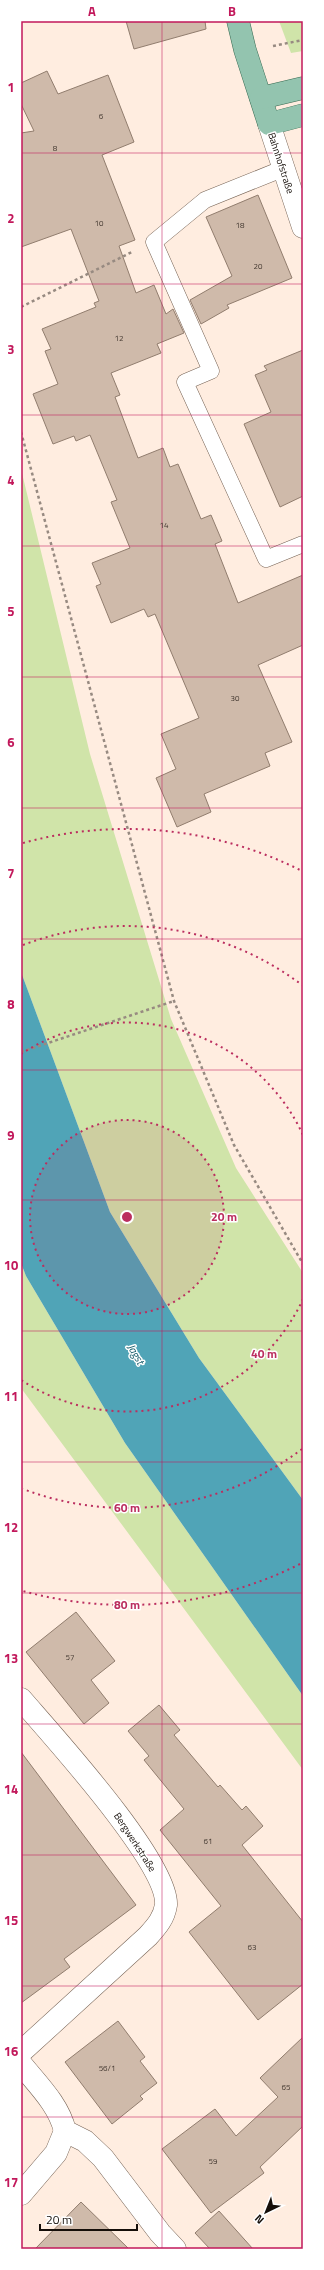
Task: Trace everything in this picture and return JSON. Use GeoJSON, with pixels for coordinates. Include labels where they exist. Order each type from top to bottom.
{"type":"FeatureCollection","features":[{"type":"Feature","properties":{"kind":"main road","name":"Bahnhofstraße"},"geometry":{"type":"LineString","coordinates":[[238,21],[245,50],[269,124]]}},
{"type":"Feature","properties":{"kind":"main road"},"geometry":{"type":"LineString","coordinates":[[261,98],[303,88]]}},
{"type":"Feature","properties":{"kind":"main road"},"geometry":{"type":"LineString","coordinates":[[269,124],[303,115]]}},
{"type":"Feature","properties":{"kind":"street","name":"Bahnhofstraße"},"geometry":{"type":"LineString","coordinates":[[269,124],[282,169],[303,227]]}},
{"type":"Feature","properties":{"kind":"street","name":"Bergwerkstraße"},"geometry":{"type":"LineString","coordinates":[[21,1699],[122,1819],[148,1860],[163,1890],[166,1904],[161,1921],[148,1936],[21,2052]]}},
{"type":"Feature","properties":{"kind":"street"},"geometry":{"type":"LineString","coordinates":[[21,2064],[55,2106],[62,2118],[65,2131],[56,2153],[21,2194]]}},
{"type":"Feature","properties":{"kind":"street"},"geometry":{"type":"LineString","coordinates":[[65,2131],[86,2141],[103,2158],[160,2234],[175,2249]]}},
{"type":"Feature","properties":{"kind":"lane"},"geometry":{"type":"LineString","coordinates":[[282,169],[205,200],[154,242],[211,370],[186,382],[266,560],[303,544]]}},
{"type":"Feature","properties":{"kind":"path"},"geometry":{"type":"LineString","coordinates":[[21,307],[154,242]]}},
{"type":"Feature","properties":{"kind":"path"},"geometry":{"type":"LineString","coordinates":[[21,432],[174,1001],[234,1145],[303,1264]]}},
{"type":"Feature","properties":{"kind":"path"},"geometry":{"type":"LineString","coordinates":[[21,1052],[174,1001]]}},
{"type":"Feature","properties":{"kind":"green space"},"geometry":{"type":"Polygon","coordinates":[[[279,21],[303,21],[303,51],[291,53],[279,21]]]}},
{"type":"Feature","properties":{"kind":"green space"},"geometry":{"type":"Polygon","coordinates":[[[21,469],[90,754],[171,1019],[236,1168],[303,1273],[303,1500],[199,1358],[110,1212],[21,972],[21,469]]]}},
{"type":"Feature","properties":{"kind":"green space"},"geometry":{"type":"Polygon","coordinates":[[[21,1263],[26,1276],[125,1443],[303,1696],[303,1770],[21,1388],[21,1263]]]}},
{"type":"Feature","properties":{"kind":"water","name":"Jagst"},"geometry":{"type":"Polygon","coordinates":[[[21,972],[110,1212],[199,1358],[303,1500],[303,1696],[125,1443],[26,1276],[21,1263],[21,972]]]}},
{"type":"Feature","properties":{"kind":"building"},"geometry":{"type":"Polygon","coordinates":[[[126,21],[205,21],[206,29],[134,49],[126,21]]]}},
{"type":"Feature","properties":{"kind":"building"},"geometry":{"type":"Polygon","coordinates":[[[47,71],[58,94],[108,75],[134,142],[102,155],[135,240],[119,246],[136,293],[154,285],[166,314],[173,309],[184,333],[157,344],[161,353],[111,373],[120,395],[115,397],[138,458],[163,448],[170,467],[178,464],[201,519],[211,515],[222,541],[215,544],[238,603],[303,575],[303,645],[258,665],[292,742],[265,753],[270,766],[204,794],[211,812],[177,827],[156,778],[176,769],[161,734],[199,718],[155,614],[148,617],[144,609],[111,623],[96,586],[101,584],[92,563],[130,548],[111,502],[117,500],[90,435],[76,441],[74,436],[53,444],[33,394],[58,384],[45,351],[51,349],[42,329],[96,307],[94,303],[99,301],[71,229],[21,247],[21,133],[34,131],[21,104],[21,83],[47,71]]]}},
{"type":"Feature","properties":{"kind":"building"},"geometry":{"type":"Polygon","coordinates":[[[258,195],[292,278],[227,305],[229,308],[201,324],[190,300],[232,276],[206,217],[258,195]]]}},
{"type":"Feature","properties":{"kind":"building"},"geometry":{"type":"Polygon","coordinates":[[[303,350],[303,496],[280,507],[244,424],[271,412],[255,375],[267,370],[264,366],[303,350]]]}},
{"type":"Feature","properties":{"kind":"building"},"geometry":{"type":"Polygon","coordinates":[[[76,1612],[115,1661],[91,1680],[109,1703],[84,1724],[26,1652],[76,1612]]]}},
{"type":"Feature","properties":{"kind":"building"},"geometry":{"type":"Polygon","coordinates":[[[159,1705],[180,1730],[174,1735],[218,1787],[220,1785],[242,1810],[246,1806],[263,1826],[242,1845],[303,1922],[303,1984],[258,2020],[189,1932],[221,1906],[160,1830],[184,1809],[144,1760],[149,1756],[128,1731],[159,1705]]]}},
{"type":"Feature","properties":{"kind":"building"},"geometry":{"type":"Polygon","coordinates":[[[21,1752],[136,1905],[64,1959],[70,1967],[21,2003],[21,1752]]]}},
{"type":"Feature","properties":{"kind":"building"},"geometry":{"type":"Polygon","coordinates":[[[118,2021],[145,2057],[140,2061],[157,2083],[140,2096],[143,2099],[112,2124],[65,2062],[118,2021]]]}},
{"type":"Feature","properties":{"kind":"building"},"geometry":{"type":"Polygon","coordinates":[[[303,2037],[303,2126],[260,2167],[264,2173],[211,2213],[162,2149],[215,2109],[236,2136],[278,2097],[260,2078],[303,2037]]]}},
{"type":"Feature","properties":{"kind":"building"},"geometry":{"type":"Polygon","coordinates":[[[81,2202],[129,2249],[35,2249],[81,2202]]]}},
{"type":"Feature","properties":{"kind":"building"},"geometry":{"type":"Polygon","coordinates":[[[219,2211],[253,2249],[210,2249],[195,2233],[219,2211]]]}}]}
